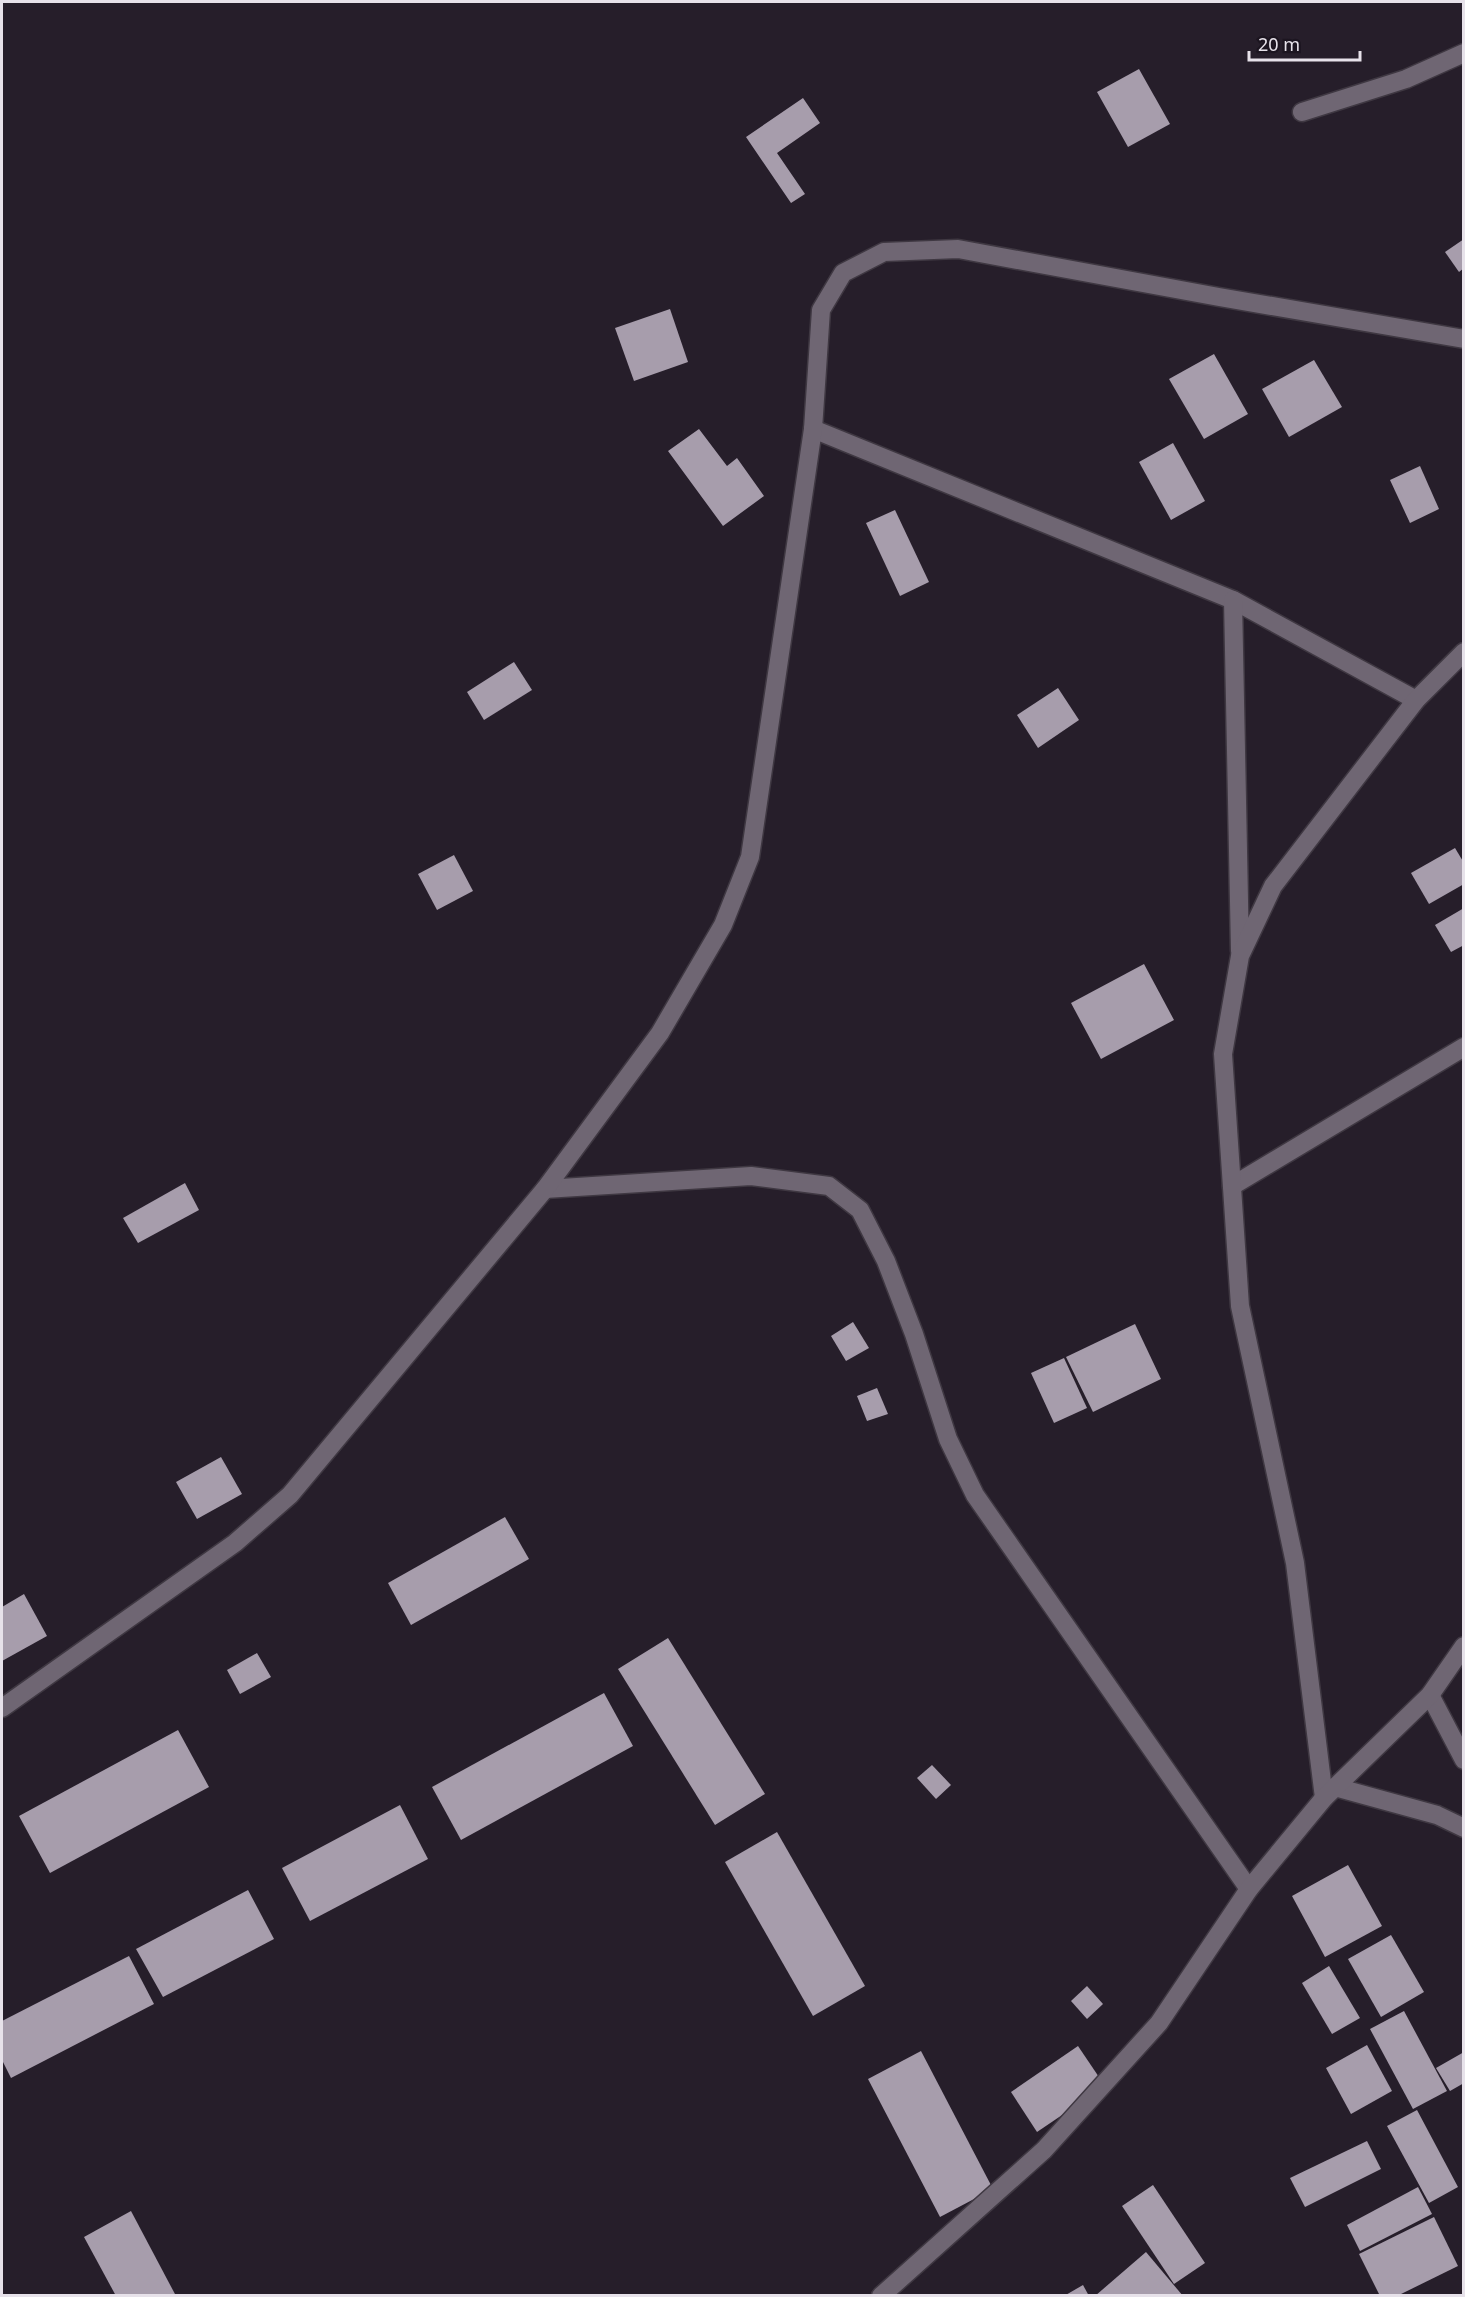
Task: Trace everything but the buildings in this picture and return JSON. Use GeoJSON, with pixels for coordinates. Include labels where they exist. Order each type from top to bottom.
{"type":"FeatureCollection","features":[{"type":"Feature","properties":{"kind":"street"},"geometry":{"type":"LineString","coordinates":[[1302,112],[1406,79],[1464,53]]}},
{"type":"Feature","properties":{"kind":"street"},"geometry":{"type":"LineString","coordinates":[[2,1708],[235,1543],[290,1495],[546,1189],[660,1033],[723,925],[750,857],[813,429],[821,310],[843,273],[884,252],[958,249],[1464,339]]}},
{"type":"Feature","properties":{"kind":"street"},"geometry":{"type":"LineString","coordinates":[[813,429],[1233,600],[1416,700]]}},
{"type":"Feature","properties":{"kind":"street"},"geometry":{"type":"LineString","coordinates":[[1233,600],[1240,956],[1223,1054],[1239,1306],[1294,1563],[1329,1792]]}},
{"type":"Feature","properties":{"kind":"street"},"geometry":{"type":"LineString","coordinates":[[1240,956],[1273,886],[1416,700],[1464,652]]}},
{"type":"Feature","properties":{"kind":"street"},"geometry":{"type":"LineString","coordinates":[[1232,1186],[1464,1047]]}},
{"type":"Feature","properties":{"kind":"street"},"geometry":{"type":"LineString","coordinates":[[546,1189],[751,1176],[829,1186],[860,1210],[886,1261],[914,1334],[948,1439],[975,1495],[1249,1889]]}},
{"type":"Feature","properties":{"kind":"street"},"geometry":{"type":"LineString","coordinates":[[881,2295],[1052,2142],[1159,2023],[1249,1889],[1329,1792],[1431,1695],[1464,1646]]}},
{"type":"Feature","properties":{"kind":"street"},"geometry":{"type":"LineString","coordinates":[[1431,1695],[1464,1760]]}},
{"type":"Feature","properties":{"kind":"street"},"geometry":{"type":"LineString","coordinates":[[1329,1792],[1437,1815],[1464,1828]]}}]}
